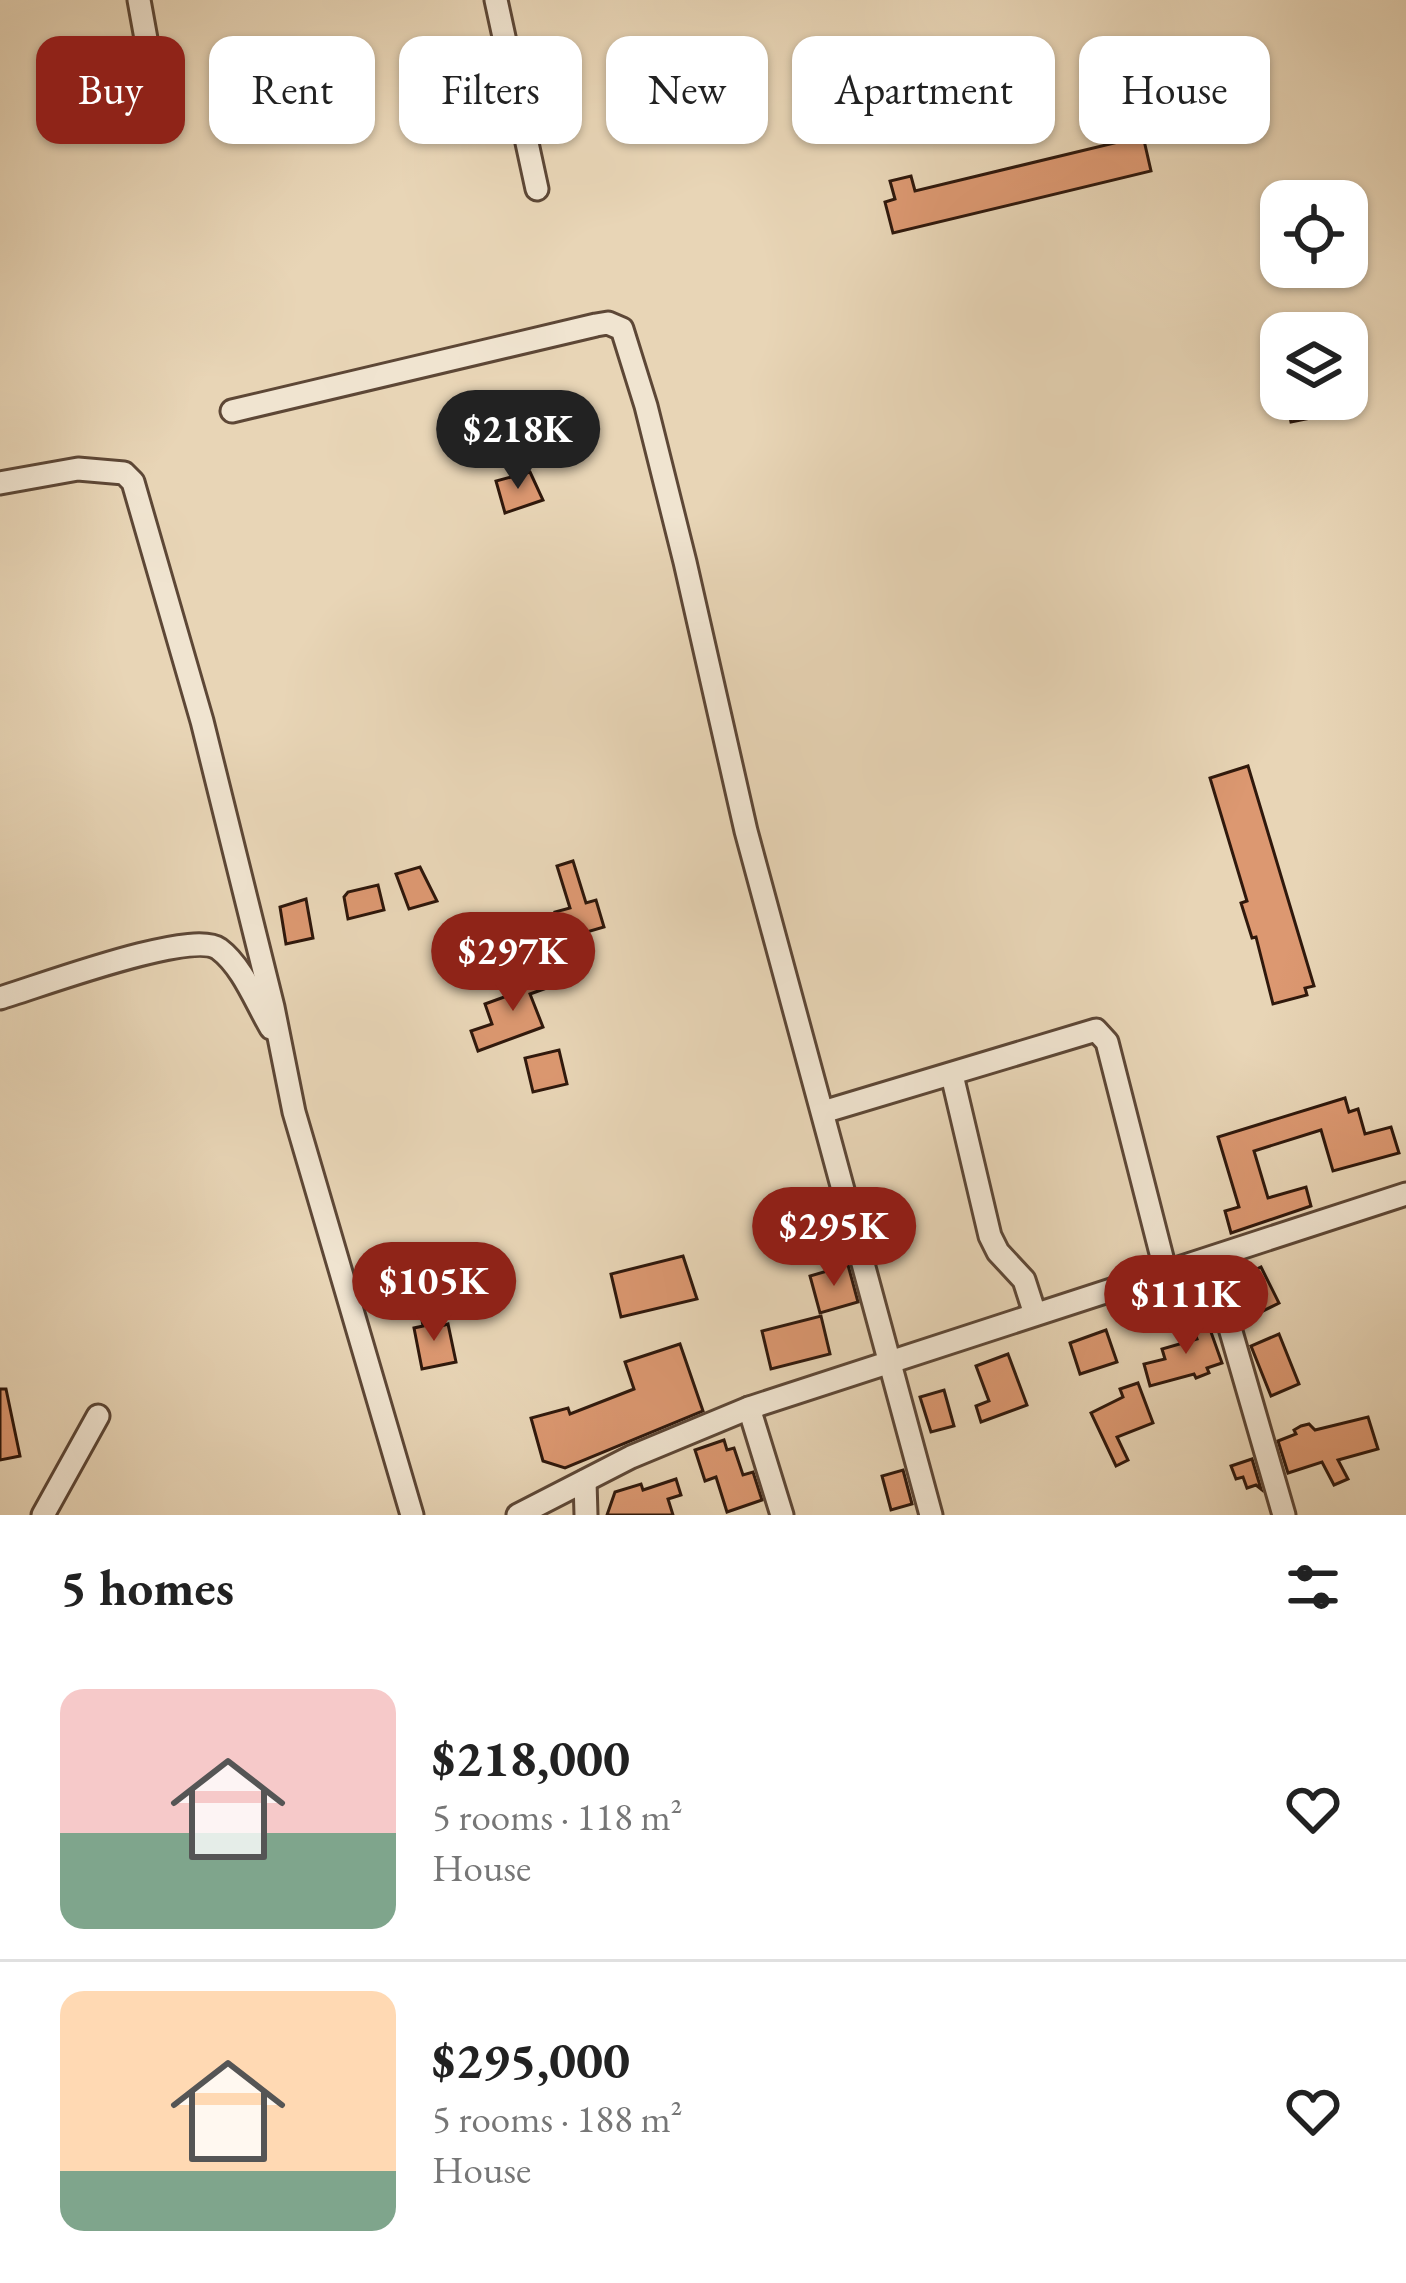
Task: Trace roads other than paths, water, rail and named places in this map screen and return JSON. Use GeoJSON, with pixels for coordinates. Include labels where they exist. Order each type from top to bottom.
{"type":"FeatureCollection","features":[{"type":"Feature","properties":{"kind":"street"},"geometry":{"type":"LineString","coordinates":[[140,0],[146,36]]}},
{"type":"Feature","properties":{"kind":"street"},"geometry":{"type":"LineString","coordinates":[[496,0],[537,189]]}},
{"type":"Feature","properties":{"kind":"street"},"geometry":{"type":"LineString","coordinates":[[232,411],[573,330],[608,323],[622,329],[680,540],[746,831],[931,1515]]}},
{"type":"Feature","properties":{"kind":"street"},"geometry":{"type":"LineString","coordinates":[[0,483],[78,469],[124,472],[134,482],[202,721],[316,1193],[412,1515]]}},
{"type":"Feature","properties":{"kind":"street"},"geometry":{"type":"LineString","coordinates":[[0,998],[157,950],[203,943],[218,948],[236,968],[282,1048]]}},
{"type":"Feature","properties":{"kind":"street"},"geometry":{"type":"LineString","coordinates":[[823,1112],[1096,1030],[1102,1034],[1137,1150],[1166,1273]]}},
{"type":"Feature","properties":{"kind":"street"},"geometry":{"type":"LineString","coordinates":[[952,1075],[990,1235],[998,1252],[1020,1272],[1035,1315]]}},
{"type":"Feature","properties":{"kind":"street"},"geometry":{"type":"LineString","coordinates":[[518,1515],[694,1429],[748,1408],[1406,1194]]}},
{"type":"Feature","properties":{"kind":"street"},"geometry":{"type":"LineString","coordinates":[[1210,1259],[1284,1515]]}},
{"type":"Feature","properties":{"kind":"street"},"geometry":{"type":"LineString","coordinates":[[748,1408],[782,1515]]}},
{"type":"Feature","properties":{"kind":"street"},"geometry":{"type":"LineString","coordinates":[[43,1515],[98,1416]]}},
{"type":"Feature","properties":{"kind":"street"},"geometry":{"type":"LineString","coordinates":[[585,1481],[586,1515]]}}]}
